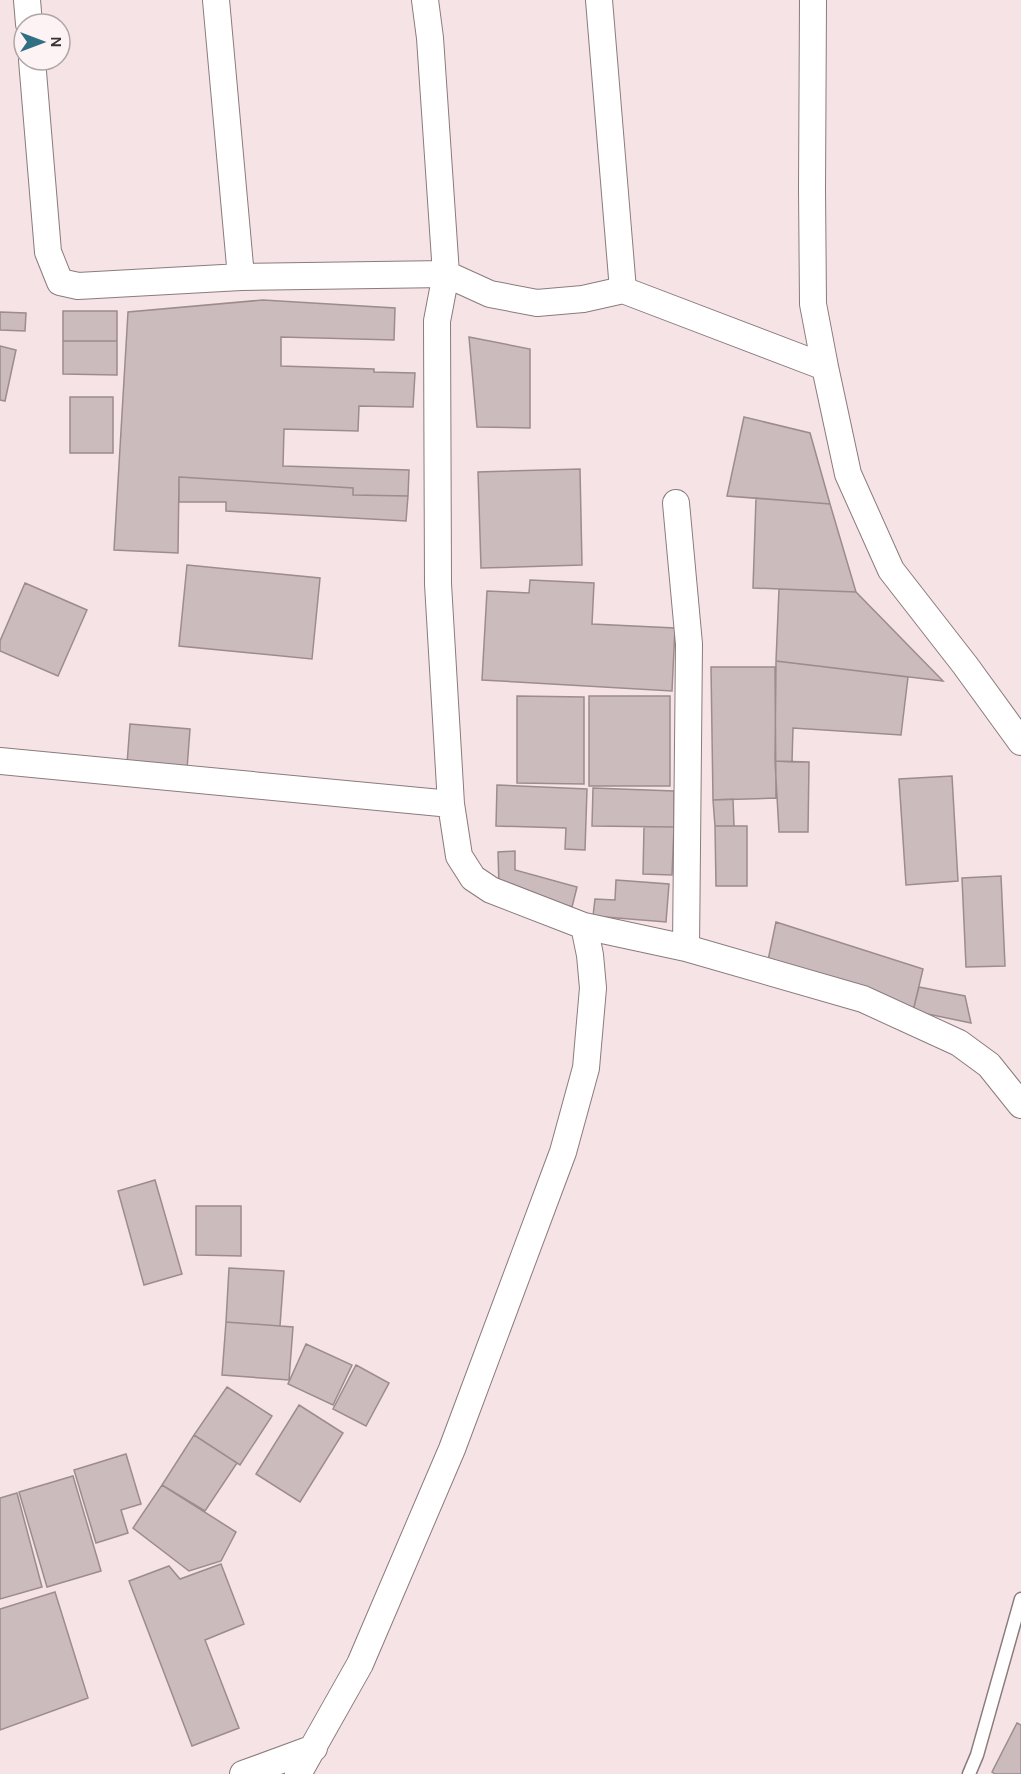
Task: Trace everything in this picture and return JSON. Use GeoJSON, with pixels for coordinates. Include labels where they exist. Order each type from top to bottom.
{"type":"FeatureCollection","features":[{"type":"Feature","properties":{"kind":"street"},"geometry":{"type":"LineString","coordinates":[[216,0],[241,277]]}},
{"type":"Feature","properties":{"kind":"street"},"geometry":{"type":"LineString","coordinates":[[425,0],[430,38],[446,274],[437,321],[438,584],[451,804],[459,856],[473,878],[491,890],[584,926],[686,948],[863,999],[959,1042],[989,1065],[1021,1105]]}},
{"type":"Feature","properties":{"kind":"street"},"geometry":{"type":"LineString","coordinates":[[599,0],[623,290]]}},
{"type":"Feature","properties":{"kind":"street"},"geometry":{"type":"LineString","coordinates":[[813,0],[813,304],[848,474],[891,570],[1021,742]]}},
{"type":"Feature","properties":{"kind":"street"},"geometry":{"type":"LineString","coordinates":[[33,72],[48,252],[60,282],[78,286],[241,277],[446,274],[490,294],[537,303],[583,299],[623,290],[825,367]]}},
{"type":"Feature","properties":{"kind":"street"},"geometry":{"type":"LineString","coordinates":[[676,503],[688,644],[686,948]]}},
{"type":"Feature","properties":{"kind":"street"},"geometry":{"type":"LineString","coordinates":[[0,761],[451,804]]}},
{"type":"Feature","properties":{"kind":"street"},"geometry":{"type":"LineString","coordinates":[[298,1774],[360,1664],[447,1460],[563,1152],[586,1068],[593,988],[584,926]]}},
{"type":"Feature","properties":{"kind":"street"},"geometry":{"type":"LineString","coordinates":[[243,1774],[314,1748]]}},
{"type":"Feature","properties":{"kind":"lane"},"geometry":{"type":"LineString","coordinates":[[969,1774],[977,1755],[1021,1599]]}},
{"type":"Feature","properties":{"kind":"building"},"geometry":{"type":"Polygon","coordinates":[[[263,300],[395,308],[394,340],[281,337],[281,366],[374,369],[374,372],[415,373],[413,407],[359,406],[358,431],[284,429],[283,466],[409,470],[408,496],[353,495],[353,488],[179,477],[178,553],[114,550],[128,312],[263,300]]]}},
{"type":"Feature","properties":{"kind":"building"},"geometry":{"type":"Polygon","coordinates":[[[63,311],[117,311],[117,341],[63,341],[63,311]]]}},
{"type":"Feature","properties":{"kind":"building"},"geometry":{"type":"Polygon","coordinates":[[[0,312],[26,313],[25,331],[0,330],[0,312]]]}},
{"type":"Feature","properties":{"kind":"building"},"geometry":{"type":"Polygon","coordinates":[[[469,337],[530,349],[530,428],[477,427],[469,337]]]}},
{"type":"Feature","properties":{"kind":"building"},"geometry":{"type":"Polygon","coordinates":[[[63,341],[117,341],[117,375],[63,374],[63,341]]]}},
{"type":"Feature","properties":{"kind":"building"},"geometry":{"type":"Polygon","coordinates":[[[0,346],[16,350],[5,401],[0,400],[0,346]]]}},
{"type":"Feature","properties":{"kind":"building"},"geometry":{"type":"Polygon","coordinates":[[[70,397],[113,397],[113,453],[70,453],[70,397]]]}},
{"type":"Feature","properties":{"kind":"building"},"geometry":{"type":"Polygon","coordinates":[[[744,417],[810,433],[830,504],[727,496],[744,417]]]}},
{"type":"Feature","properties":{"kind":"building"},"geometry":{"type":"Polygon","coordinates":[[[580,469],[582,565],[481,568],[478,472],[580,469]]]}},
{"type":"Feature","properties":{"kind":"building"},"geometry":{"type":"Polygon","coordinates":[[[179,477],[353,488],[353,495],[408,496],[406,521],[226,511],[226,502],[179,502],[179,477]]]}},
{"type":"Feature","properties":{"kind":"building"},"geometry":{"type":"Polygon","coordinates":[[[756,498],[830,504],[856,592],[753,588],[756,498]]]}},
{"type":"Feature","properties":{"kind":"building"},"geometry":{"type":"Polygon","coordinates":[[[187,565],[320,578],[312,659],[179,646],[187,565]]]}},
{"type":"Feature","properties":{"kind":"building"},"geometry":{"type":"Polygon","coordinates":[[[530,580],[594,583],[592,624],[675,628],[672,691],[482,680],[487,591],[529,593],[530,580]]]}},
{"type":"Feature","properties":{"kind":"building"},"geometry":{"type":"Polygon","coordinates":[[[25,583],[87,610],[58,676],[0,651],[0,641],[25,583]]]}},
{"type":"Feature","properties":{"kind":"building"},"geometry":{"type":"Polygon","coordinates":[[[779,589],[856,592],[943,681],[776,661],[779,589]]]}},
{"type":"Feature","properties":{"kind":"building"},"geometry":{"type":"Polygon","coordinates":[[[776,661],[908,677],[901,735],[793,728],[792,762],[775,761],[776,661]]]}},
{"type":"Feature","properties":{"kind":"building"},"geometry":{"type":"Polygon","coordinates":[[[711,667],[775,667],[776,798],[713,800],[711,667]]]}},
{"type":"Feature","properties":{"kind":"building"},"geometry":{"type":"Polygon","coordinates":[[[517,696],[584,697],[584,784],[517,783],[517,696]]]}},
{"type":"Feature","properties":{"kind":"building"},"geometry":{"type":"Polygon","coordinates":[[[589,696],[670,696],[670,786],[589,786],[589,696]]]}},
{"type":"Feature","properties":{"kind":"building"},"geometry":{"type":"Polygon","coordinates":[[[130,724],[190,729],[187,769],[127,764],[130,724]]]}},
{"type":"Feature","properties":{"kind":"building"},"geometry":{"type":"Polygon","coordinates":[[[775,761],[809,762],[808,832],[779,832],[775,761]]]}},
{"type":"Feature","properties":{"kind":"building"},"geometry":{"type":"Polygon","coordinates":[[[952,776],[958,881],[906,885],[899,779],[952,776]]]}},
{"type":"Feature","properties":{"kind":"building"},"geometry":{"type":"Polygon","coordinates":[[[497,785],[587,789],[585,850],[565,849],[566,828],[496,826],[497,785]]]}},
{"type":"Feature","properties":{"kind":"building"},"geometry":{"type":"Polygon","coordinates":[[[593,788],[674,791],[674,827],[592,826],[593,788]]]}},
{"type":"Feature","properties":{"kind":"building"},"geometry":{"type":"Polygon","coordinates":[[[733,799],[734,826],[715,826],[713,800],[733,799]]]}},
{"type":"Feature","properties":{"kind":"building"},"geometry":{"type":"Polygon","coordinates":[[[715,826],[747,826],[747,886],[716,886],[715,826]]]}},
{"type":"Feature","properties":{"kind":"building"},"geometry":{"type":"Polygon","coordinates":[[[644,827],[674,827],[672,875],[643,874],[644,827]]]}},
{"type":"Feature","properties":{"kind":"building"},"geometry":{"type":"Polygon","coordinates":[[[515,851],[515,870],[577,887],[572,907],[499,886],[498,852],[515,851]]]}},
{"type":"Feature","properties":{"kind":"building"},"geometry":{"type":"Polygon","coordinates":[[[1001,876],[1005,966],[966,967],[962,878],[1001,876]]]}},
{"type":"Feature","properties":{"kind":"building"},"geometry":{"type":"Polygon","coordinates":[[[616,880],[669,884],[666,922],[593,916],[595,899],[615,900],[616,880]]]}},
{"type":"Feature","properties":{"kind":"building"},"geometry":{"type":"Polygon","coordinates":[[[776,922],[923,969],[913,1011],[767,965],[776,922]]]}},
{"type":"Feature","properties":{"kind":"building"},"geometry":{"type":"Polygon","coordinates":[[[919,987],[965,996],[971,1023],[913,1011],[919,987]]]}},
{"type":"Feature","properties":{"kind":"building"},"geometry":{"type":"Polygon","coordinates":[[[155,1180],[182,1274],[144,1285],[118,1191],[155,1180]]]}},
{"type":"Feature","properties":{"kind":"building"},"geometry":{"type":"Polygon","coordinates":[[[196,1206],[241,1206],[241,1256],[196,1255],[196,1206]]]}},
{"type":"Feature","properties":{"kind":"building"},"geometry":{"type":"Polygon","coordinates":[[[229,1268],[284,1271],[280,1326],[226,1322],[229,1268]]]}},
{"type":"Feature","properties":{"kind":"building"},"geometry":{"type":"Polygon","coordinates":[[[226,1322],[293,1327],[289,1380],[222,1375],[226,1322]]]}},
{"type":"Feature","properties":{"kind":"building"},"geometry":{"type":"Polygon","coordinates":[[[306,1344],[352,1365],[333,1405],[288,1384],[306,1344]]]}},
{"type":"Feature","properties":{"kind":"building"},"geometry":{"type":"Polygon","coordinates":[[[356,1365],[389,1383],[366,1426],[333,1409],[356,1365]]]}},
{"type":"Feature","properties":{"kind":"building"},"geometry":{"type":"Polygon","coordinates":[[[227,1387],[272,1416],[240,1465],[194,1435],[227,1387]]]}},
{"type":"Feature","properties":{"kind":"building"},"geometry":{"type":"Polygon","coordinates":[[[299,1405],[343,1433],[300,1502],[256,1474],[299,1405]]]}},
{"type":"Feature","properties":{"kind":"building"},"geometry":{"type":"Polygon","coordinates":[[[194,1435],[237,1463],[205,1511],[162,1485],[194,1435]]]}},
{"type":"Feature","properties":{"kind":"building"},"geometry":{"type":"Polygon","coordinates":[[[126,1454],[141,1504],[121,1510],[128,1533],[96,1543],[74,1470],[126,1454]]]}},
{"type":"Feature","properties":{"kind":"building"},"geometry":{"type":"Polygon","coordinates":[[[73,1476],[101,1571],[47,1587],[19,1492],[73,1476]]]}},
{"type":"Feature","properties":{"kind":"building"},"geometry":{"type":"Polygon","coordinates":[[[162,1485],[236,1532],[221,1561],[189,1571],[133,1528],[162,1485]]]}},
{"type":"Feature","properties":{"kind":"building"},"geometry":{"type":"Polygon","coordinates":[[[17,1493],[42,1587],[0,1599],[0,1498],[17,1493]]]}},
{"type":"Feature","properties":{"kind":"building"},"geometry":{"type":"Polygon","coordinates":[[[221,1564],[244,1624],[205,1640],[239,1728],[192,1746],[129,1581],[169,1566],[180,1579],[221,1564]]]}},
{"type":"Feature","properties":{"kind":"building"},"geometry":{"type":"Polygon","coordinates":[[[55,1592],[88,1698],[0,1730],[0,1609],[55,1592]]]}},
{"type":"Feature","properties":{"kind":"building"},"geometry":{"type":"Polygon","coordinates":[[[1017,1723],[1021,1725],[1021,1774],[995,1774],[992,1772],[1017,1723]]]}}]}
